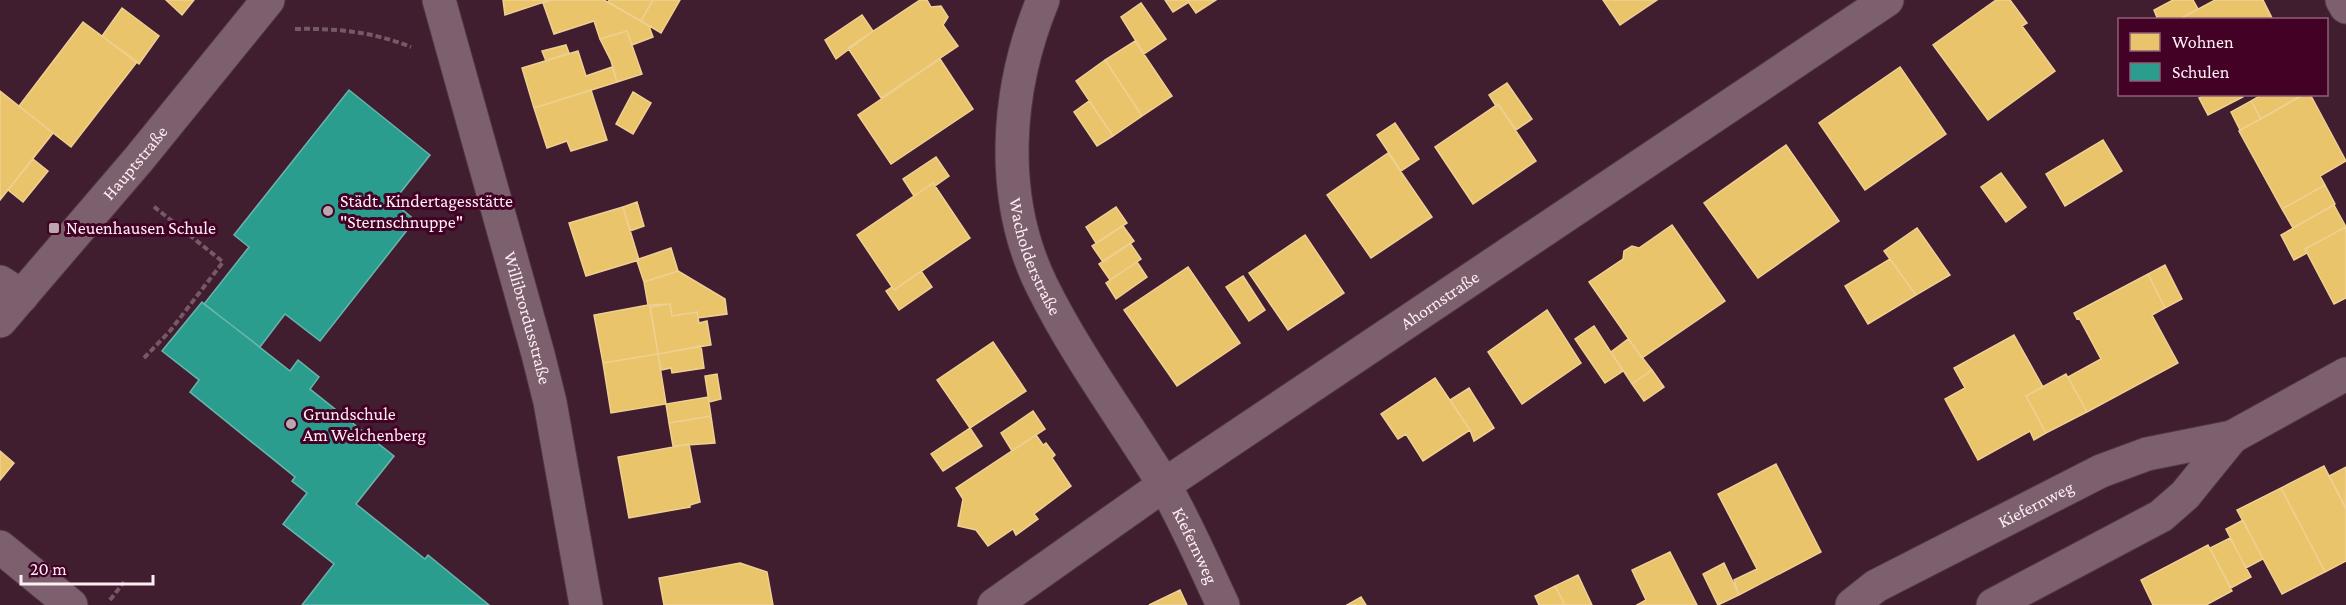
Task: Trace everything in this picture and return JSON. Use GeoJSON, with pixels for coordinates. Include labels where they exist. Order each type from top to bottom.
{"type":"FeatureCollection","features":[{"type":"Feature","properties":{"kind":"street","name":"Hauptstraße"},"geometry":{"type":"LineString","coordinates":[[0,321],[11,289],[121,180],[268,0]]}},
{"type":"Feature","properties":{"kind":"street","name":"Willibrordusstraße"},"geometry":{"type":"LineString","coordinates":[[439,0],[513,257],[550,402],[586,605]]}},
{"type":"Feature","properties":{"kind":"street","name":"Wacholderstraße"},"geometry":{"type":"LineString","coordinates":[[1043,0],[1026,47],[1015,102],[1012,159],[1019,218],[1041,285],[1061,321],[1164,485]]}},
{"type":"Feature","properties":{"kind":"street","name":"Ahornstraße"},"geometry":{"type":"LineString","coordinates":[[994,605],[1164,485],[1887,0]]}},
{"type":"Feature","properties":{"kind":"street"},"geometry":{"type":"LineString","coordinates":[[2342,0],[2346,7]]}},
{"type":"Feature","properties":{"kind":"street","name":"Kiefernweg"},"geometry":{"type":"LineString","coordinates":[[1852,605],[1876,586],[2101,471],[2147,454],[2232,437],[2346,374]]}},
{"type":"Feature","properties":{"kind":"street","name":"Kiefernweg"},"geometry":{"type":"LineString","coordinates":[[1993,605],[2161,516],[2185,495],[2232,437]]}},
{"type":"Feature","properties":{"kind":"street","name":"Kiefernweg"},"geometry":{"type":"LineString","coordinates":[[1164,485],[1224,605]]}},
{"type":"Feature","properties":{"kind":"street"},"geometry":{"type":"LineString","coordinates":[[0,547],[71,605]]}},
{"type":"Feature","properties":{"kind":"path"},"geometry":{"type":"LineString","coordinates":[[242,32],[326,29],[368,34],[412,47],[461,75]]}},
{"type":"Feature","properties":{"kind":"path"},"geometry":{"type":"LineString","coordinates":[[121,180],[223,262],[170,331],[144,358]]}},
{"type":"Feature","properties":{"kind":"path"},"geometry":{"type":"LineString","coordinates":[[106,605],[124,582]]}},
{"type":"Feature","properties":{"kind":"building: Wohnen"},"geometry":{"type":"Polygon","coordinates":[[[166,0],[194,0],[182,15],[166,0]]]}},
{"type":"Feature","properties":{"kind":"building: Wohnen"},"geometry":{"type":"Polygon","coordinates":[[[503,0],[550,0],[505,15],[503,0]]]}},
{"type":"Feature","properties":{"kind":"building: Wohnen"},"geometry":{"type":"Polygon","coordinates":[[[550,0],[604,0],[649,26],[653,37],[632,45],[627,31],[600,39],[594,21],[554,34],[543,3],[550,0]]]}},
{"type":"Feature","properties":{"kind":"building: Wohnen"},"geometry":{"type":"Polygon","coordinates":[[[609,0],[653,0],[641,21],[608,2],[609,0]]]}},
{"type":"Feature","properties":{"kind":"building: Wohnen"},"geometry":{"type":"Polygon","coordinates":[[[653,0],[680,0],[661,33],[641,21],[653,0]]]}},
{"type":"Feature","properties":{"kind":"building: Wohnen"},"geometry":{"type":"Polygon","coordinates":[[[920,0],[927,0],[931,7],[941,6],[948,17],[943,25],[958,46],[881,98],[848,48],[920,0]]]}},
{"type":"Feature","properties":{"kind":"building: Wohnen"},"geometry":{"type":"Polygon","coordinates":[[[1165,0],[1187,0],[1189,2],[1173,12],[1165,0]]]}},
{"type":"Feature","properties":{"kind":"building: Wohnen"},"geometry":{"type":"Polygon","coordinates":[[[1187,0],[1216,0],[1196,13],[1187,0]]]}},
{"type":"Feature","properties":{"kind":"building: Wohnen"},"geometry":{"type":"Polygon","coordinates":[[[1603,0],[1657,0],[1620,25],[1603,0]]]}},
{"type":"Feature","properties":{"kind":"building: Wohnen"},"geometry":{"type":"Polygon","coordinates":[[[1996,0],[2010,0],[2027,23],[2022,26],[2055,71],[1988,120],[1933,45],[1996,0]]]}},
{"type":"Feature","properties":{"kind":"building: Wohnen"},"geometry":{"type":"Polygon","coordinates":[[[2173,0],[2193,0],[2198,9],[2182,18],[2157,18],[2154,10],[2173,0]]]}},
{"type":"Feature","properties":{"kind":"building: Wohnen"},"geometry":{"type":"Polygon","coordinates":[[[2215,0],[2263,0],[2272,18],[2182,18],[2215,0]]]}},
{"type":"Feature","properties":{"kind":"building: Wohnen"},"geometry":{"type":"Polygon","coordinates":[[[1141,3],[1166,39],[1144,54],[1121,17],[1141,3]]]}},
{"type":"Feature","properties":{"kind":"building: Wohnen"},"geometry":{"type":"Polygon","coordinates":[[[122,8],[159,36],[139,64],[102,36],[122,8]]]}},
{"type":"Feature","properties":{"kind":"building: Wohnen"},"geometry":{"type":"Polygon","coordinates":[[[862,15],[873,31],[836,59],[825,40],[862,15]]]}},
{"type":"Feature","properties":{"kind":"building: Wohnen"},"geometry":{"type":"Polygon","coordinates":[[[83,22],[137,62],[71,147],[19,106],[83,22]]]}},
{"type":"Feature","properties":{"kind":"building: Wohnen"},"geometry":{"type":"Polygon","coordinates":[[[627,31],[642,74],[617,82],[611,61],[600,39],[627,31]]]}},
{"type":"Feature","properties":{"kind":"building: Wohnen"},"geometry":{"type":"Polygon","coordinates":[[[1135,41],[1172,96],[1142,116],[1105,60],[1135,41]]]}},
{"type":"Feature","properties":{"kind":"building: Wohnen"},"geometry":{"type":"Polygon","coordinates":[[[566,45],[569,53],[546,61],[542,51],[566,45]]]}},
{"type":"Feature","properties":{"kind":"building: Wohnen"},"geometry":{"type":"Polygon","coordinates":[[[578,51],[586,76],[612,67],[617,82],[534,108],[522,68],[578,51]]]}},
{"type":"Feature","properties":{"kind":"building: Wohnen"},"geometry":{"type":"Polygon","coordinates":[[[940,59],[973,109],[891,164],[858,115],[940,59]]]}},
{"type":"Feature","properties":{"kind":"building: Wohnen"},"geometry":{"type":"Polygon","coordinates":[[[1105,60],[1142,116],[1113,136],[1076,81],[1105,60]]]}},
{"type":"Feature","properties":{"kind":"building: Wohnen"},"geometry":{"type":"Polygon","coordinates":[[[1900,67],[1946,134],[1865,190],[1819,123],[1900,67]]]}},
{"type":"Feature","properties":{"kind":"building: Wohnen"},"geometry":{"type":"Polygon","coordinates":[[[1507,83],[1532,119],[1516,130],[1489,95],[1507,83]]]}},
{"type":"Feature","properties":{"kind":"building: Wohnen"},"geometry":{"type":"Polygon","coordinates":[[[591,90],[607,140],[571,151],[567,141],[547,148],[534,108],[591,90]]]}},
{"type":"Feature","properties":{"kind":"building: Wohnen"},"geometry":{"type":"Polygon","coordinates":[[[0,91],[53,133],[0,200],[0,91]]]}},
{"type":"Feature","properties":{"kind":"building: Wohnen"},"geometry":{"type":"Polygon","coordinates":[[[633,92],[651,103],[633,134],[616,124],[633,92]]]}},
{"type":"Feature","properties":{"kind":"building: Wohnen"},"geometry":{"type":"Polygon","coordinates":[[[2202,96],[2243,97],[2208,115],[2199,98],[2202,96]]]}},
{"type":"Feature","properties":{"kind":"building: Wohnen"},"geometry":{"type":"Polygon","coordinates":[[[2260,96],[2301,96],[2261,119],[2251,101],[2260,96]]]}},
{"type":"Feature","properties":{"kind":"building: Wohnen"},"geometry":{"type":"Polygon","coordinates":[[[2300,96],[2311,96],[2346,161],[2320,176],[2325,185],[2282,209],[2239,131],[2300,96]]]}},
{"type":"Feature","properties":{"kind":"building: Wohnen"},"geometry":{"type":"Polygon","coordinates":[[[1089,101],[1113,136],[1097,146],[1074,112],[1089,101]]]}},
{"type":"Feature","properties":{"kind":"building: Wohnen"},"geometry":{"type":"Polygon","coordinates":[[[2251,101],[2261,119],[2240,130],[2231,112],[2251,101]]]}},
{"type":"Feature","properties":{"kind":"building: Wohnen"},"geometry":{"type":"Polygon","coordinates":[[[1498,104],[1536,161],[1473,204],[1435,147],[1498,104]]]}},
{"type":"Feature","properties":{"kind":"building: Wohnen"},"geometry":{"type":"Polygon","coordinates":[[[1395,123],[1419,159],[1401,171],[1377,135],[1395,123]]]}},
{"type":"Feature","properties":{"kind":"building: Wohnen"},"geometry":{"type":"Polygon","coordinates":[[[2103,140],[2122,171],[2065,206],[2046,174],[2103,140]]]}},
{"type":"Feature","properties":{"kind":"building: Wohnen"},"geometry":{"type":"Polygon","coordinates":[[[1786,145],[1839,221],[1758,278],[1704,203],[1786,145]]]}},
{"type":"Feature","properties":{"kind":"building: Wohnen"},"geometry":{"type":"Polygon","coordinates":[[[1388,153],[1432,217],[1371,258],[1327,195],[1388,153]]]}},
{"type":"Feature","properties":{"kind":"building: Wohnen"},"geometry":{"type":"Polygon","coordinates":[[[936,157],[949,176],[935,186],[933,183],[914,196],[903,179],[936,157]]]}},
{"type":"Feature","properties":{"kind":"building: Wohnen"},"geometry":{"type":"Polygon","coordinates":[[[33,159],[48,171],[23,202],[8,190],[33,159]]]}},
{"type":"Feature","properties":{"kind":"building: Wohnen"},"geometry":{"type":"Polygon","coordinates":[[[2001,173],[2026,207],[2006,222],[1981,187],[2001,173]]]}},
{"type":"Feature","properties":{"kind":"building: Wohnen"},"geometry":{"type":"Polygon","coordinates":[[[933,183],[970,238],[894,290],[857,235],[933,183]]]}},
{"type":"Feature","properties":{"kind":"building: Wohnen"},"geometry":{"type":"Polygon","coordinates":[[[2325,185],[2335,204],[2293,228],[2282,209],[2325,185]]]}},
{"type":"Feature","properties":{"kind":"building: Wohnen"},"geometry":{"type":"Polygon","coordinates":[[[637,202],[644,226],[630,231],[623,207],[637,202]]]}},
{"type":"Feature","properties":{"kind":"building: Wohnen"},"geometry":{"type":"Polygon","coordinates":[[[2334,205],[2346,227],[2305,249],[2307,253],[2294,260],[2281,235],[2334,205]]]}},
{"type":"Feature","properties":{"kind":"building: Wohnen"},"geometry":{"type":"Polygon","coordinates":[[[623,207],[639,260],[586,276],[569,223],[623,207]]]}},
{"type":"Feature","properties":{"kind":"building: Wohnen"},"geometry":{"type":"Polygon","coordinates":[[[1116,207],[1127,223],[1096,243],[1086,227],[1116,207]]]}},
{"type":"Feature","properties":{"kind":"building: Wohnen"},"geometry":{"type":"Polygon","coordinates":[[[1672,225],[1725,301],[1642,358],[1589,282],[1623,259],[1624,251],[1632,246],[1639,248],[1672,225]]]}},
{"type":"Feature","properties":{"kind":"building: Wohnen"},"geometry":{"type":"Polygon","coordinates":[[[1123,226],[1134,241],[1103,262],[1092,246],[1123,226]]]}},
{"type":"Feature","properties":{"kind":"building: Wohnen"},"geometry":{"type":"Polygon","coordinates":[[[2346,227],[2346,298],[2334,304],[2305,249],[2346,227]]]}},
{"type":"Feature","properties":{"kind":"building: Wohnen"},"geometry":{"type":"Polygon","coordinates":[[[1917,228],[1950,275],[1916,295],[1884,251],[1917,228]]]}},
{"type":"Feature","properties":{"kind":"building: Wohnen"},"geometry":{"type":"Polygon","coordinates":[[[1305,235],[1344,293],[1288,330],[1249,273],[1305,235]]]}},
{"type":"Feature","properties":{"kind":"building: Wohnen"},"geometry":{"type":"Polygon","coordinates":[[[1130,243],[1141,259],[1110,280],[1099,264],[1130,243]]]}},
{"type":"Feature","properties":{"kind":"building: Wohnen"},"geometry":{"type":"Polygon","coordinates":[[[671,248],[678,271],[644,282],[637,261],[671,248]]]}},
{"type":"Feature","properties":{"kind":"building: Wohnen"},"geometry":{"type":"Polygon","coordinates":[[[1890,259],[1916,295],[1868,324],[1845,286],[1890,259]]]}},
{"type":"Feature","properties":{"kind":"building: Wohnen"},"geometry":{"type":"Polygon","coordinates":[[[1137,262],[1147,277],[1116,299],[1106,283],[1137,262]]]}},
{"type":"Feature","properties":{"kind":"building: Wohnen"},"geometry":{"type":"Polygon","coordinates":[[[2165,265],[2182,299],[2165,308],[2148,274],[2165,265]]]}},
{"type":"Feature","properties":{"kind":"building: Wohnen"},"geometry":{"type":"Polygon","coordinates":[[[1188,267],[1240,343],[1177,386],[1124,310],[1188,267]]]}},
{"type":"Feature","properties":{"kind":"building: Wohnen"},"geometry":{"type":"Polygon","coordinates":[[[678,271],[725,299],[727,314],[698,318],[697,312],[672,316],[670,304],[648,305],[644,282],[678,271]]]}},
{"type":"Feature","properties":{"kind":"building: Wohnen"},"geometry":{"type":"Polygon","coordinates":[[[921,271],[932,287],[899,310],[886,291],[892,287],[894,290],[921,271]]]}},
{"type":"Feature","properties":{"kind":"building: Wohnen"},"geometry":{"type":"Polygon","coordinates":[[[2148,274],[2165,308],[2152,315],[2178,363],[2087,412],[2068,377],[2101,359],[2074,313],[2148,274]]]}},
{"type":"Feature","properties":{"kind":"building: Wohnen"},"geometry":{"type":"Polygon","coordinates":[[[1243,276],[1265,310],[1249,321],[1226,287],[1243,276]]]}},
{"type":"Feature","properties":{"kind":"building: Wohnen"},"geometry":{"type":"Polygon","coordinates":[[[670,304],[672,316],[697,312],[699,323],[707,321],[711,345],[658,354],[650,307],[670,304]]]}},
{"type":"Feature","properties":{"kind":"building: Wohnen"},"geometry":{"type":"Polygon","coordinates":[[[650,305],[658,354],[603,363],[594,315],[650,305]]]}},
{"type":"Feature","properties":{"kind":"building: Wohnen"},"geometry":{"type":"Polygon","coordinates":[[[1547,310],[1581,363],[1522,404],[1488,352],[1547,310]]]}},
{"type":"Feature","properties":{"kind":"building: Wohnen"},"geometry":{"type":"Polygon","coordinates":[[[1594,326],[1623,371],[1605,383],[1575,339],[1594,326]]]}},
{"type":"Feature","properties":{"kind":"building: Wohnen"},"geometry":{"type":"Polygon","coordinates":[[[2014,335],[2043,387],[2026,396],[2046,433],[2034,440],[2030,431],[1978,460],[1945,399],[1965,388],[1954,368],[2014,335]]]}},
{"type":"Feature","properties":{"kind":"building: Wohnen"},"geometry":{"type":"Polygon","coordinates":[[[1628,339],[1652,370],[1632,384],[1611,352],[1628,339]]]}},
{"type":"Feature","properties":{"kind":"building: Wohnen"},"geometry":{"type":"Polygon","coordinates":[[[993,342],[1026,391],[970,428],[937,380],[993,342]]]}},
{"type":"Feature","properties":{"kind":"building: Wohnen"},"geometry":{"type":"Polygon","coordinates":[[[701,346],[704,368],[672,373],[671,368],[661,370],[658,354],[701,346]]]}},
{"type":"Feature","properties":{"kind":"building: Wohnen"},"geometry":{"type":"Polygon","coordinates":[[[658,354],[666,404],[611,413],[603,363],[658,354]]]}},
{"type":"Feature","properties":{"kind":"building: Wohnen"},"geometry":{"type":"Polygon","coordinates":[[[1652,370],[1664,387],[1644,401],[1632,384],[1652,370]]]}},
{"type":"Feature","properties":{"kind":"building: Wohnen"},"geometry":{"type":"Polygon","coordinates":[[[717,374],[721,399],[709,402],[705,376],[717,374]]]}},
{"type":"Feature","properties":{"kind":"building: Wohnen"},"geometry":{"type":"Polygon","coordinates":[[[2066,374],[2087,412],[2046,433],[2026,396],[2066,374]]]}},
{"type":"Feature","properties":{"kind":"building: Wohnen"},"geometry":{"type":"Polygon","coordinates":[[[1435,378],[1470,430],[1423,461],[1406,434],[1398,439],[1381,414],[1435,378]]]}},
{"type":"Feature","properties":{"kind":"building: Wohnen"},"geometry":{"type":"Polygon","coordinates":[[[1469,388],[1494,428],[1474,441],[1470,430],[1450,400],[1469,388]]]}},
{"type":"Feature","properties":{"kind":"building: Wohnen"},"geometry":{"type":"Polygon","coordinates":[[[708,397],[711,416],[669,423],[666,404],[708,397]]]}},
{"type":"Feature","properties":{"kind":"building: Wohnen"},"geometry":{"type":"Polygon","coordinates":[[[1033,411],[1045,429],[1012,451],[1001,433],[1033,411]]]}},
{"type":"Feature","properties":{"kind":"building: Wohnen"},"geometry":{"type":"Polygon","coordinates":[[[711,416],[715,443],[673,446],[669,423],[711,416]]]}},
{"type":"Feature","properties":{"kind":"building: Wohnen"},"geometry":{"type":"Polygon","coordinates":[[[970,428],[982,446],[943,471],[931,454],[970,428]]]}},
{"type":"Feature","properties":{"kind":"building: Wohnen"},"geometry":{"type":"Polygon","coordinates":[[[1036,435],[1043,445],[1046,443],[1055,455],[1052,458],[1071,486],[1034,514],[1038,519],[1016,535],[1013,529],[988,546],[976,530],[958,526],[963,499],[956,488],[1036,435]]]}},
{"type":"Feature","properties":{"kind":"building: Wohnen"},"geometry":{"type":"Polygon","coordinates":[[[689,444],[700,502],[690,507],[629,518],[618,457],[689,444]]]}},
{"type":"Feature","properties":{"kind":"building: Wohnen"},"geometry":{"type":"Polygon","coordinates":[[[0,451],[14,463],[0,480],[0,451]]]}},
{"type":"Feature","properties":{"kind":"building: Wohnen"},"geometry":{"type":"Polygon","coordinates":[[[1776,464],[1821,552],[1739,595],[1734,580],[1757,569],[1718,494],[1776,464]]]}},
{"type":"Feature","properties":{"kind":"building: Wohnen"},"geometry":{"type":"Polygon","coordinates":[[[2324,466],[2346,508],[2346,561],[2325,572],[2281,488],[2324,466]]]}},
{"type":"Feature","properties":{"kind":"building: Wohnen"},"geometry":{"type":"Polygon","coordinates":[[[2346,467],[2346,509],[2329,476],[2346,467]]]}},
{"type":"Feature","properties":{"kind":"building: Wohnen"},"geometry":{"type":"Polygon","coordinates":[[[2281,488],[2325,572],[2282,594],[2237,510],[2281,488]]]}},
{"type":"Feature","properties":{"kind":"building: Wohnen"},"geometry":{"type":"Polygon","coordinates":[[[2243,520],[2263,559],[2246,568],[2226,529],[2243,520]]]}},
{"type":"Feature","properties":{"kind":"building: Wohnen"},"geometry":{"type":"Polygon","coordinates":[[[2230,538],[2251,577],[2231,588],[2210,548],[2230,538]]]}},
{"type":"Feature","properties":{"kind":"building: Wohnen"},"geometry":{"type":"Polygon","coordinates":[[[2208,545],[2232,591],[2206,605],[2153,605],[2141,580],[2208,545]]]}},
{"type":"Feature","properties":{"kind":"building: Wohnen"},"geometry":{"type":"Polygon","coordinates":[[[1670,552],[1697,605],[1637,605],[1646,600],[1632,570],[1670,552]]]}},
{"type":"Feature","properties":{"kind":"building: Wohnen"},"geometry":{"type":"Polygon","coordinates":[[[740,563],[767,572],[773,605],[664,605],[659,578],[740,563]]]}},
{"type":"Feature","properties":{"kind":"building: Wohnen"},"geometry":{"type":"Polygon","coordinates":[[[1724,563],[1739,595],[1718,605],[1703,574],[1724,563]]]}},
{"type":"Feature","properties":{"kind":"building: Wohnen"},"geometry":{"type":"Polygon","coordinates":[[[1578,575],[1592,605],[1565,605],[1555,586],[1578,575]]]}},
{"type":"Feature","properties":{"kind":"building: Wohnen"},"geometry":{"type":"Polygon","coordinates":[[[1555,586],[1565,605],[1539,605],[1535,596],[1555,586]]]}},
{"type":"Feature","properties":{"kind":"building: Wohnen"},"geometry":{"type":"Polygon","coordinates":[[[1180,590],[1187,605],[1149,605],[1180,590]]]}},
{"type":"Feature","properties":{"kind":"building: Wohnen"},"geometry":{"type":"Polygon","coordinates":[[[1361,597],[1366,605],[1347,605],[1361,597]]]}},
{"type":"Feature","properties":{"kind":"building: Schulen","name":"Städt. Kindertagesstätte \"Sternschnuppe\""},"geometry":{"type":"Polygon","coordinates":[[[349,90],[430,155],[393,202],[415,220],[320,341],[285,314],[260,347],[204,304],[249,247],[234,235],[349,90]]]}},
{"type":"Feature","properties":{"kind":"building: Schulen","name":"Grundschule Am Welchenberg"},"geometry":{"type":"Polygon","coordinates":[[[202,302],[290,371],[298,360],[319,377],[310,389],[394,456],[356,504],[425,559],[428,555],[489,605],[302,605],[334,564],[283,524],[307,493],[292,481],[295,477],[190,392],[199,380],[162,351],[202,302]]]}},
{"type":"Feature","properties":{"kind":"place","name":"Städt. Kindertagesstätte \"Sternschnuppe\""},"geometry":{"type":"Point","coordinates":[328,211]}},
{"type":"Feature","properties":{"kind":"place","name":"Neuenhausen Schule"},"geometry":{"type":"Point","coordinates":[54,228]}},
{"type":"Feature","properties":{"kind":"place","name":"Grundschule Am Welchenberg"},"geometry":{"type":"Point","coordinates":[291,424]}}]}
